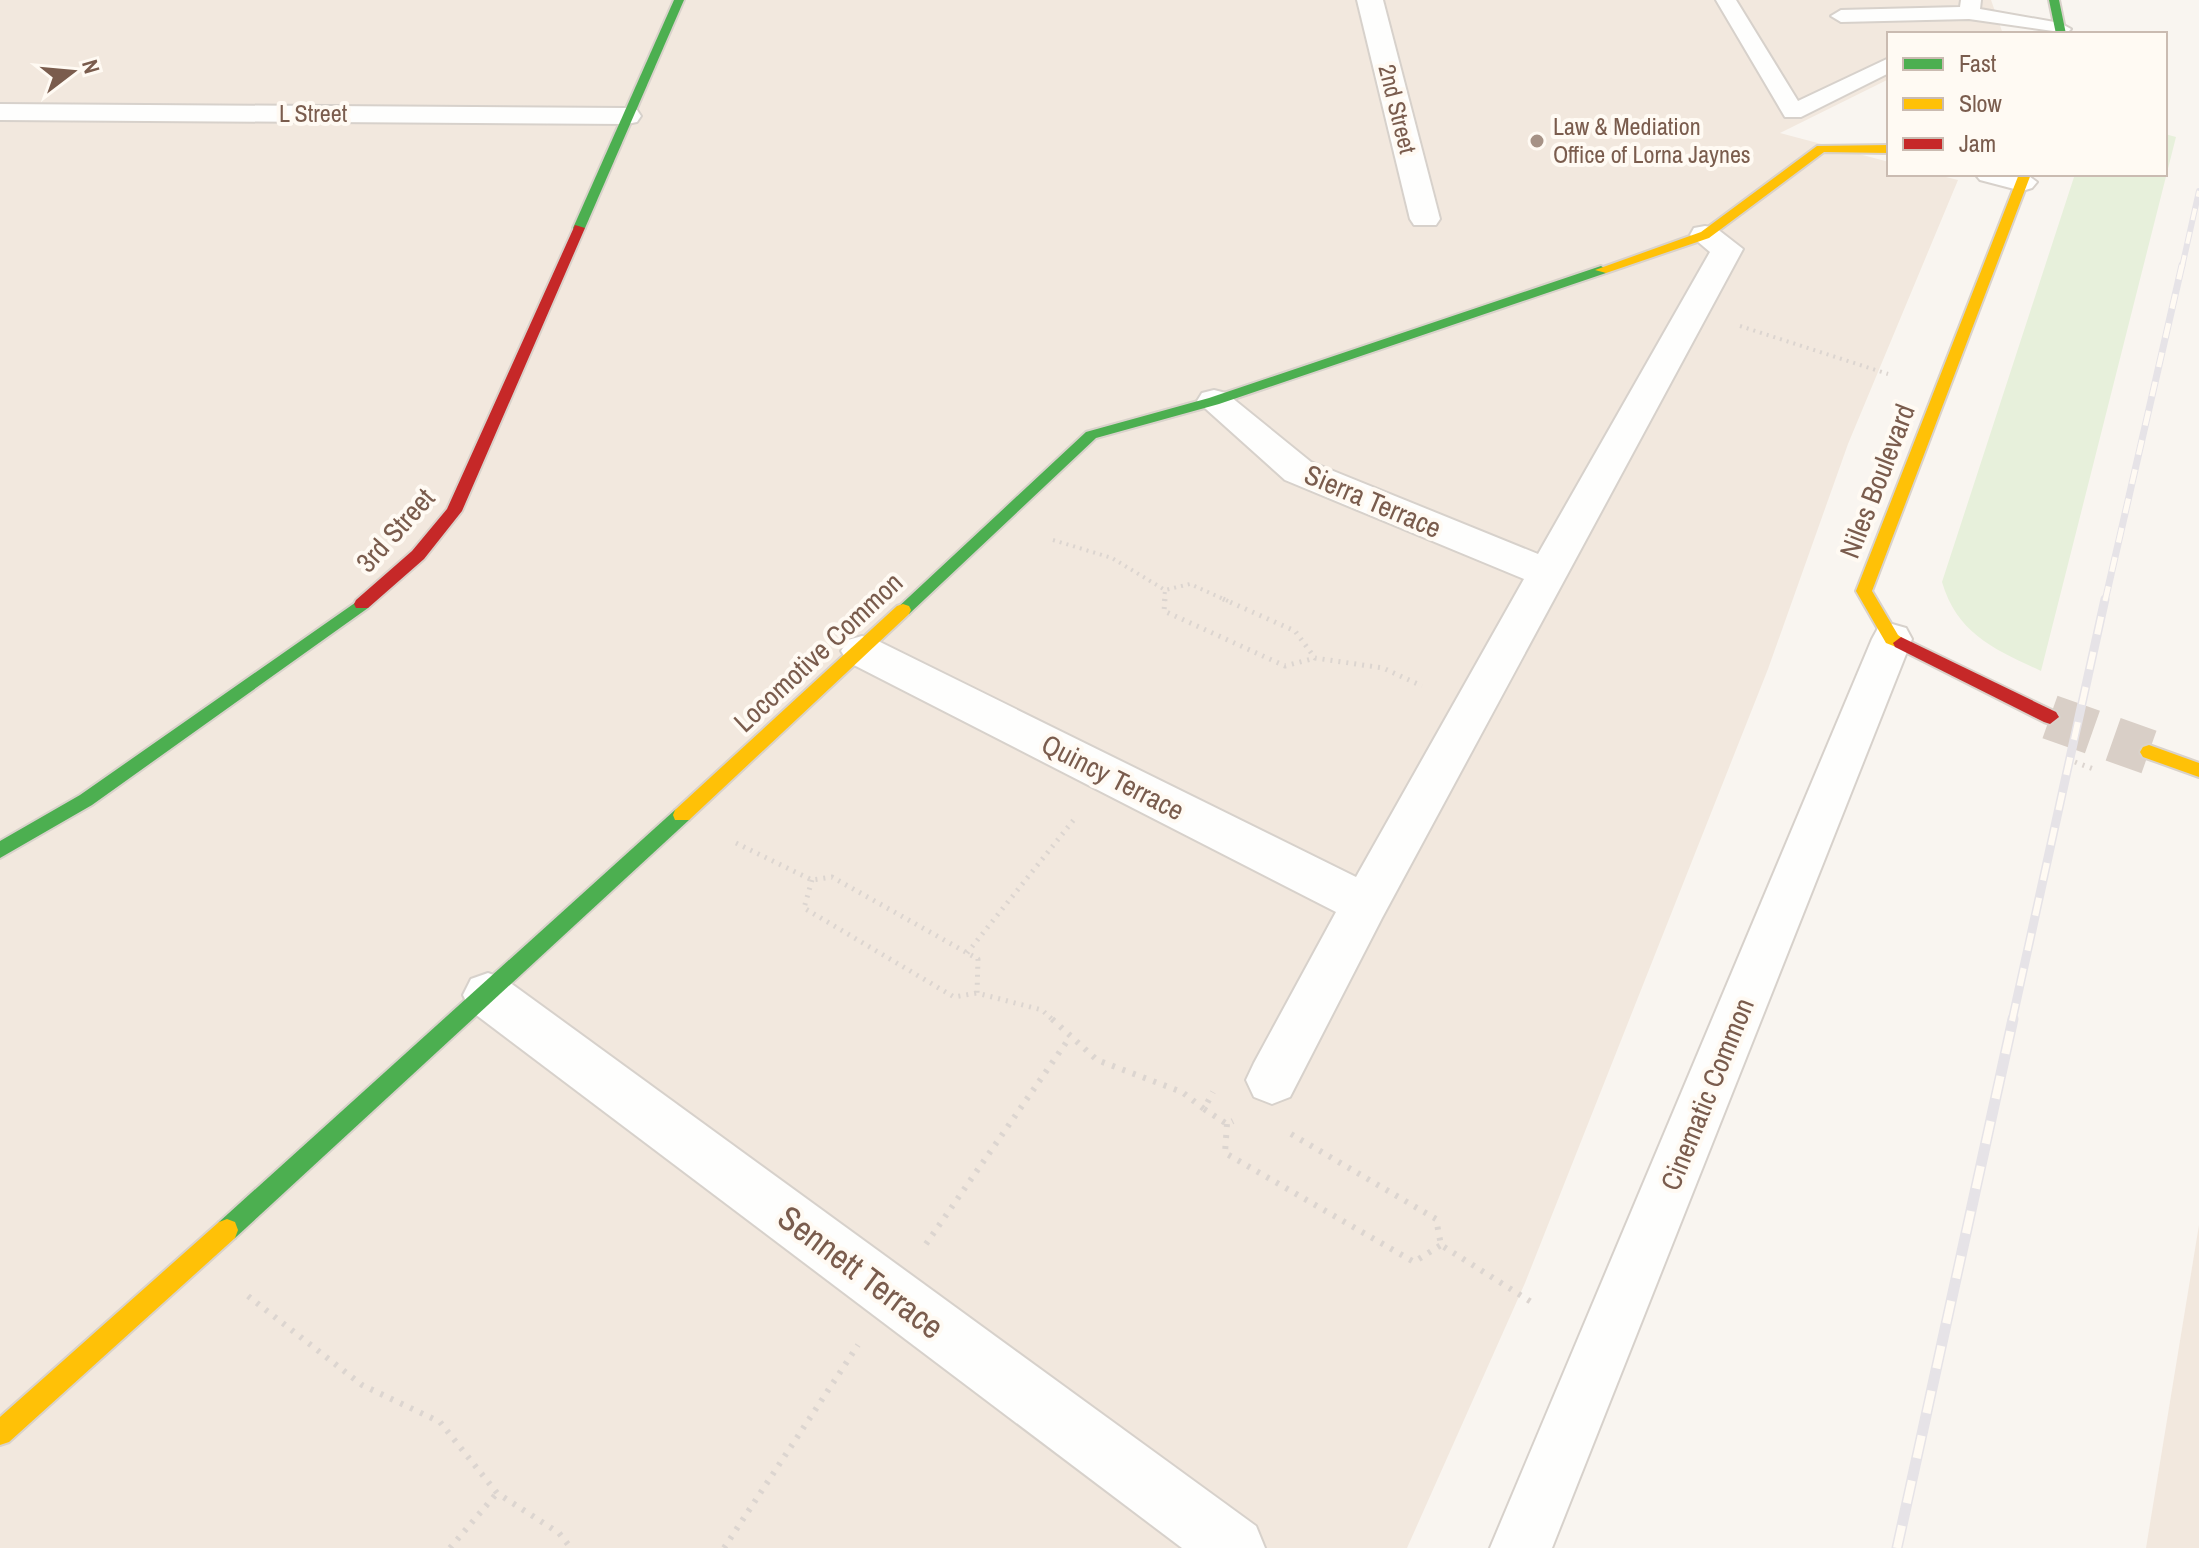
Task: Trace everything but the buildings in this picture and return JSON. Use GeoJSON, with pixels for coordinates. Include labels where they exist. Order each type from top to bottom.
{"type":"FeatureCollection","features":[{"type":"Feature","properties":{"kind":"street","name":"3rd Street"},"geometry":{"type":"LineString","coordinates":[[0,850],[124,773],[378,593],[418,555],[460,498],[679,0]]}},
{"type":"Feature","properties":{"kind":"street","name":"2nd Street"},"geometry":{"type":"LineString","coordinates":[[1370,0],[1425,219]]}},
{"type":"Feature","properties":{"kind":"street"},"geometry":{"type":"LineString","coordinates":[[2054,0],[2061,31]]}},
{"type":"Feature","properties":{"kind":"street","name":"L Street"},"geometry":{"type":"LineString","coordinates":[[0,112],[627,116]]}},
{"type":"Feature","properties":{"kind":"street","name":"Locomotive Common"},"geometry":{"type":"LineString","coordinates":[[0,1433],[488,995],[862,651],[1091,435],[1214,401],[1705,235],[1821,148],[1875,146],[1887,149]]}},
{"type":"Feature","properties":{"kind":"street","name":"Niles Boulevard"},"geometry":{"type":"LineString","coordinates":[[1892,639],[1864,591],[2023,178]]}},
{"type":"Feature","properties":{"kind":"street"},"geometry":{"type":"LineString","coordinates":[[1272,1080],[1365,904],[1727,249],[1705,235]]}},
{"type":"Feature","properties":{"kind":"street","name":"Sierra Terrace"},"geometry":{"type":"LineString","coordinates":[[1214,401],[1298,471],[1549,574]]}},
{"type":"Feature","properties":{"kind":"street"},"geometry":{"type":"LineString","coordinates":[[1892,639],[2050,717]]}},
{"type":"Feature","properties":{"kind":"street","name":"Cinematic Common"},"geometry":{"type":"LineString","coordinates":[[1521,1548],[1892,639]]}},
{"type":"Feature","properties":{"kind":"street","name":"Quincy Terrace"},"geometry":{"type":"LineString","coordinates":[[862,651],[1365,904]]}},
{"type":"Feature","properties":{"kind":"street"},"geometry":{"type":"LineString","coordinates":[[2149,752],[2199,770]]}},
{"type":"Feature","properties":{"kind":"street","name":"Sennett Terrace"},"geometry":{"type":"LineString","coordinates":[[488,995],[1234,1548]]}},
{"type":"Feature","properties":{"kind":"lane"},"geometry":{"type":"LineString","coordinates":[[1726,0],[1793,112],[1887,66]]}},
{"type":"Feature","properties":{"kind":"lane"},"geometry":{"type":"LineString","coordinates":[[1841,16],[1970,6],[2061,31]]}},
{"type":"Feature","properties":{"kind":"lane"},"geometry":{"type":"LineString","coordinates":[[1942,32],[1970,6]]}},
{"type":"Feature","properties":{"kind":"path"},"geometry":{"type":"LineString","coordinates":[[1693,311],[1888,374]]}},
{"type":"Feature","properties":{"kind":"path"},"geometry":{"type":"LineString","coordinates":[[996,524],[1112,558],[1165,590],[1190,584],[1295,631],[1315,658]]}},
{"type":"Feature","properties":{"kind":"path"},"geometry":{"type":"LineString","coordinates":[[1165,590],[1164,611],[1285,666],[1315,658],[1383,668],[1474,710]]}},
{"type":"Feature","properties":{"kind":"path"},"geometry":{"type":"LineString","coordinates":[[967,953],[1110,775]]}},
{"type":"Feature","properties":{"kind":"path"},"geometry":{"type":"LineString","coordinates":[[687,811],[727,839],[812,880],[832,877],[978,959],[977,993]]}},
{"type":"Feature","properties":{"kind":"path"},"geometry":{"type":"LineString","coordinates":[[812,880],[804,908],[954,997],[977,993],[1042,1010],[1097,1060],[1182,1092],[1227,1124]]}},
{"type":"Feature","properties":{"kind":"path"},"geometry":{"type":"LineString","coordinates":[[1204,1109],[1234,1057],[1272,1080]]}},
{"type":"Feature","properties":{"kind":"path"},"geometry":{"type":"LineString","coordinates":[[1227,1124],[1240,1118]]}},
{"type":"Feature","properties":{"kind":"path"},"geometry":{"type":"LineString","coordinates":[[1227,1124],[1225,1153],[1414,1262],[1441,1245]]}},
{"type":"Feature","properties":{"kind":"path"},"geometry":{"type":"LineString","coordinates":[[1279,1127],[1436,1219],[1441,1245],[1536,1305]]}},
{"type":"Feature","properties":{"kind":"path"},"geometry":{"type":"LineString","coordinates":[[197,1255],[362,1385],[440,1422],[497,1493],[559,1533],[571,1548]]}},
{"type":"Feature","properties":{"kind":"path"},"geometry":{"type":"LineString","coordinates":[[450,1548],[497,1493]]}},
{"type":"Feature","properties":{"kind":"shaded area"},"geometry":{"type":"Polygon","coordinates":[[[0,0],[1991,0],[2002,32],[1887,32],[1887,80],[1780,133],[1887,161],[1887,176],[1942,176],[1958,180],[1848,444],[1768,669],[1525,1283],[1407,1548],[0,1548],[0,0]]]}},
{"type":"Feature","properties":{"kind":"shaded area"},"geometry":{"type":"Polygon","coordinates":[[[2199,1225],[2199,1548],[2146,1548],[2199,1225]]]}},
{"type":"Feature","properties":{"kind":"green space"},"geometry":{"type":"Polygon","coordinates":[[[2167,135],[2176,137],[2167,173],[2167,135]]]}},
{"type":"Feature","properties":{"kind":"green space"},"geometry":{"type":"Polygon","coordinates":[[[2074,176],[2166,176],[2041,671],[1980,638],[1957,615],[1942,582],[2074,176]]]}},
{"type":"Feature","properties":{"kind":"tunnel"},"geometry":{"type":"LineString","coordinates":[[2050,717],[2149,752]]}},
{"type":"Feature","properties":{"kind":"railway"},"geometry":{"type":"LineString","coordinates":[[2182,267],[2199,191]]}},
{"type":"Feature","properties":{"kind":"railway"},"geometry":{"type":"LineString","coordinates":[[2105,601],[2182,265]]}},
{"type":"Feature","properties":{"kind":"railway"},"geometry":{"type":"LineString","coordinates":[[2012,1021],[2105,599]]}},
{"type":"Feature","properties":{"kind":"railway"},"geometry":{"type":"LineString","coordinates":[[1897,1548],[2013,1019]]}},
{"type":"Feature","properties":{"kind":"traffic: fast"},"geometry":{"type":"LineString","coordinates":[[579,228],[679,0]]}},
{"type":"Feature","properties":{"kind":"traffic: fast"},"geometry":{"type":"LineString","coordinates":[[2054,0],[2061,32]]}},
{"type":"Feature","properties":{"kind":"traffic: fast"},"geometry":{"type":"LineString","coordinates":[[903,610],[1091,435],[1214,401],[1601,270]]}},
{"type":"Feature","properties":{"kind":"traffic: fast"},"geometry":{"type":"LineString","coordinates":[[0,850],[86,800],[362,604]]}},
{"type":"Feature","properties":{"kind":"traffic: fast"},"geometry":{"type":"LineString","coordinates":[[227,1230],[682,815]]}},
{"type":"Feature","properties":{"kind":"traffic: slow"},"geometry":{"type":"LineString","coordinates":[[1601,270],[1705,235],[1821,148],[1887,149]]}},
{"type":"Feature","properties":{"kind":"traffic: slow"},"geometry":{"type":"LineString","coordinates":[[1901,643],[1892,639],[1864,591],[2024,176]]}},
{"type":"Feature","properties":{"kind":"traffic: slow"},"geometry":{"type":"LineString","coordinates":[[682,815],[903,610]]}},
{"type":"Feature","properties":{"kind":"traffic: slow"},"geometry":{"type":"LineString","coordinates":[[2149,752],[2199,770]]}},
{"type":"Feature","properties":{"kind":"traffic: slow"},"geometry":{"type":"LineString","coordinates":[[0,1433],[227,1230]]}},
{"type":"Feature","properties":{"kind":"traffic: jam"},"geometry":{"type":"LineString","coordinates":[[362,604],[418,555],[454,511],[579,228]]}},
{"type":"Feature","properties":{"kind":"traffic: jam"},"geometry":{"type":"LineString","coordinates":[[1901,643],[2050,717]]}},
{"type":"Feature","properties":{"kind":"place","name":"Law & Mediation Office of Lorna Jaynes"},"geometry":{"type":"Point","coordinates":[1537,141]}}]}
